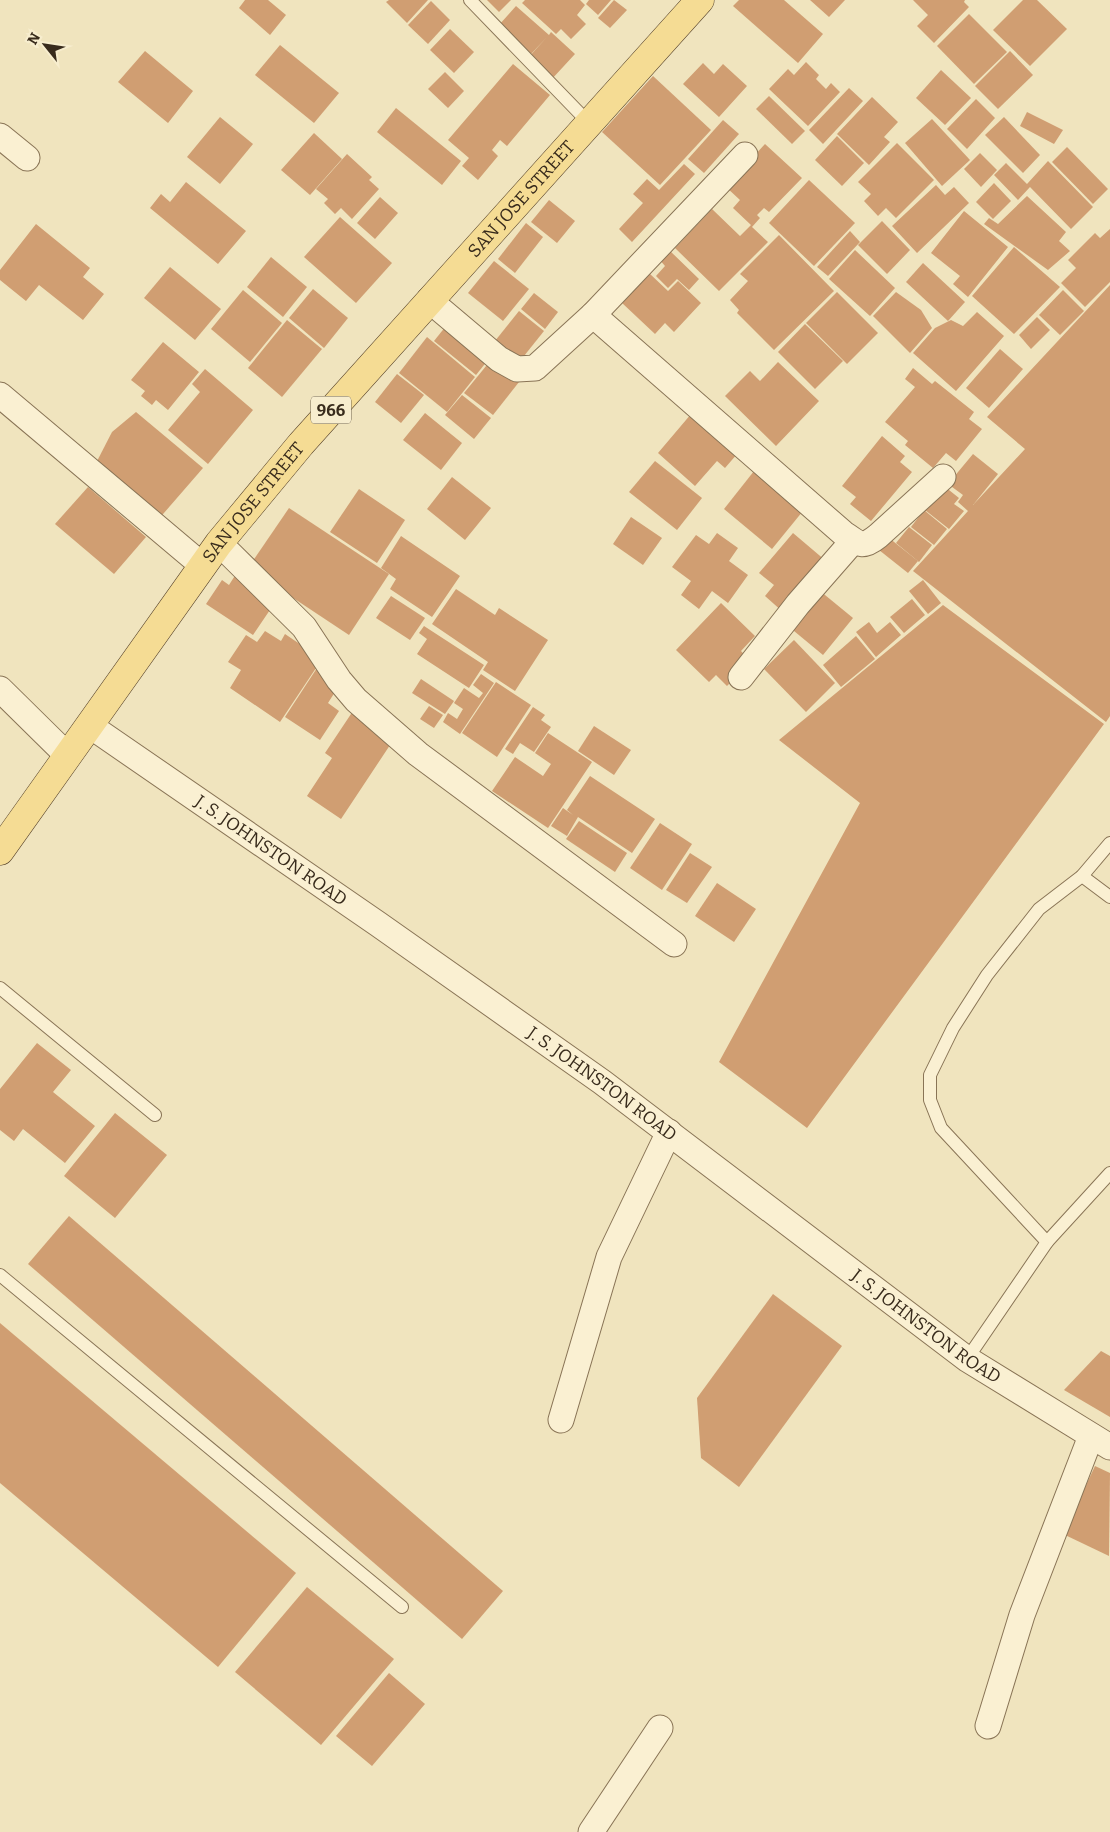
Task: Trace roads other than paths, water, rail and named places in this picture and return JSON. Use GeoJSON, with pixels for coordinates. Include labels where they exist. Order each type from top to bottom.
{"type":"FeatureCollection","features":[{"type":"Feature","properties":{"kind":"main road","name":"SAN JOSE STREET"},"geometry":{"type":"LineString","coordinates":[[0,851],[219,543],[301,444],[700,0]]}},
{"type":"Feature","properties":{"kind":"street"},"geometry":{"type":"LineString","coordinates":[[0,136],[27,158]]}},
{"type":"Feature","properties":{"kind":"street"},"geometry":{"type":"LineString","coordinates":[[429,300],[500,359],[517,370],[535,368],[593,315],[745,155]]}},
{"type":"Feature","properties":{"kind":"street"},"geometry":{"type":"LineString","coordinates":[[593,315],[853,541],[868,544],[943,477]]}},
{"type":"Feature","properties":{"kind":"street"},"geometry":{"type":"LineString","coordinates":[[0,395],[203,566]]}},
{"type":"Feature","properties":{"kind":"street"},"geometry":{"type":"LineString","coordinates":[[741,677],[798,604],[853,541]]}},
{"type":"Feature","properties":{"kind":"street"},"geometry":{"type":"LineString","coordinates":[[219,543],[304,627],[339,680],[378,721],[418,754],[674,944]]}},
{"type":"Feature","properties":{"kind":"street"},"geometry":{"type":"LineString","coordinates":[[0,689],[68,756]]}},
{"type":"Feature","properties":{"kind":"street","name":"J. S. JOHNSTON ROAD"},"geometry":{"type":"LineString","coordinates":[[89,725],[378,924],[669,1132],[967,1359],[1101,1442]]}},
{"type":"Feature","properties":{"kind":"street"},"geometry":{"type":"LineString","coordinates":[[561,1420],[609,1257],[669,1132]]}},
{"type":"Feature","properties":{"kind":"street"},"geometry":{"type":"LineString","coordinates":[[988,1726],[1022,1615],[1101,1442]]}},
{"type":"Feature","properties":{"kind":"street"},"geometry":{"type":"LineString","coordinates":[[592,1832],[660,1728]]}},
{"type":"Feature","properties":{"kind":"lane"},"geometry":{"type":"LineString","coordinates":[[470,0],[589,124]]}},
{"type":"Feature","properties":{"kind":"lane"},"geometry":{"type":"LineString","coordinates":[[1047,1242],[941,1128],[930,1100],[930,1075],[953,1028],[987,976],[1039,909],[1082,876],[1110,843]]}},
{"type":"Feature","properties":{"kind":"lane"},"geometry":{"type":"LineString","coordinates":[[1082,876],[1110,897]]}},
{"type":"Feature","properties":{"kind":"lane"},"geometry":{"type":"LineString","coordinates":[[0,988],[155,1115]]}},
{"type":"Feature","properties":{"kind":"lane"},"geometry":{"type":"LineString","coordinates":[[967,1359],[1047,1242],[1110,1172]]}},
{"type":"Feature","properties":{"kind":"lane"},"geometry":{"type":"LineString","coordinates":[[0,1276],[402,1607]]}}]}
